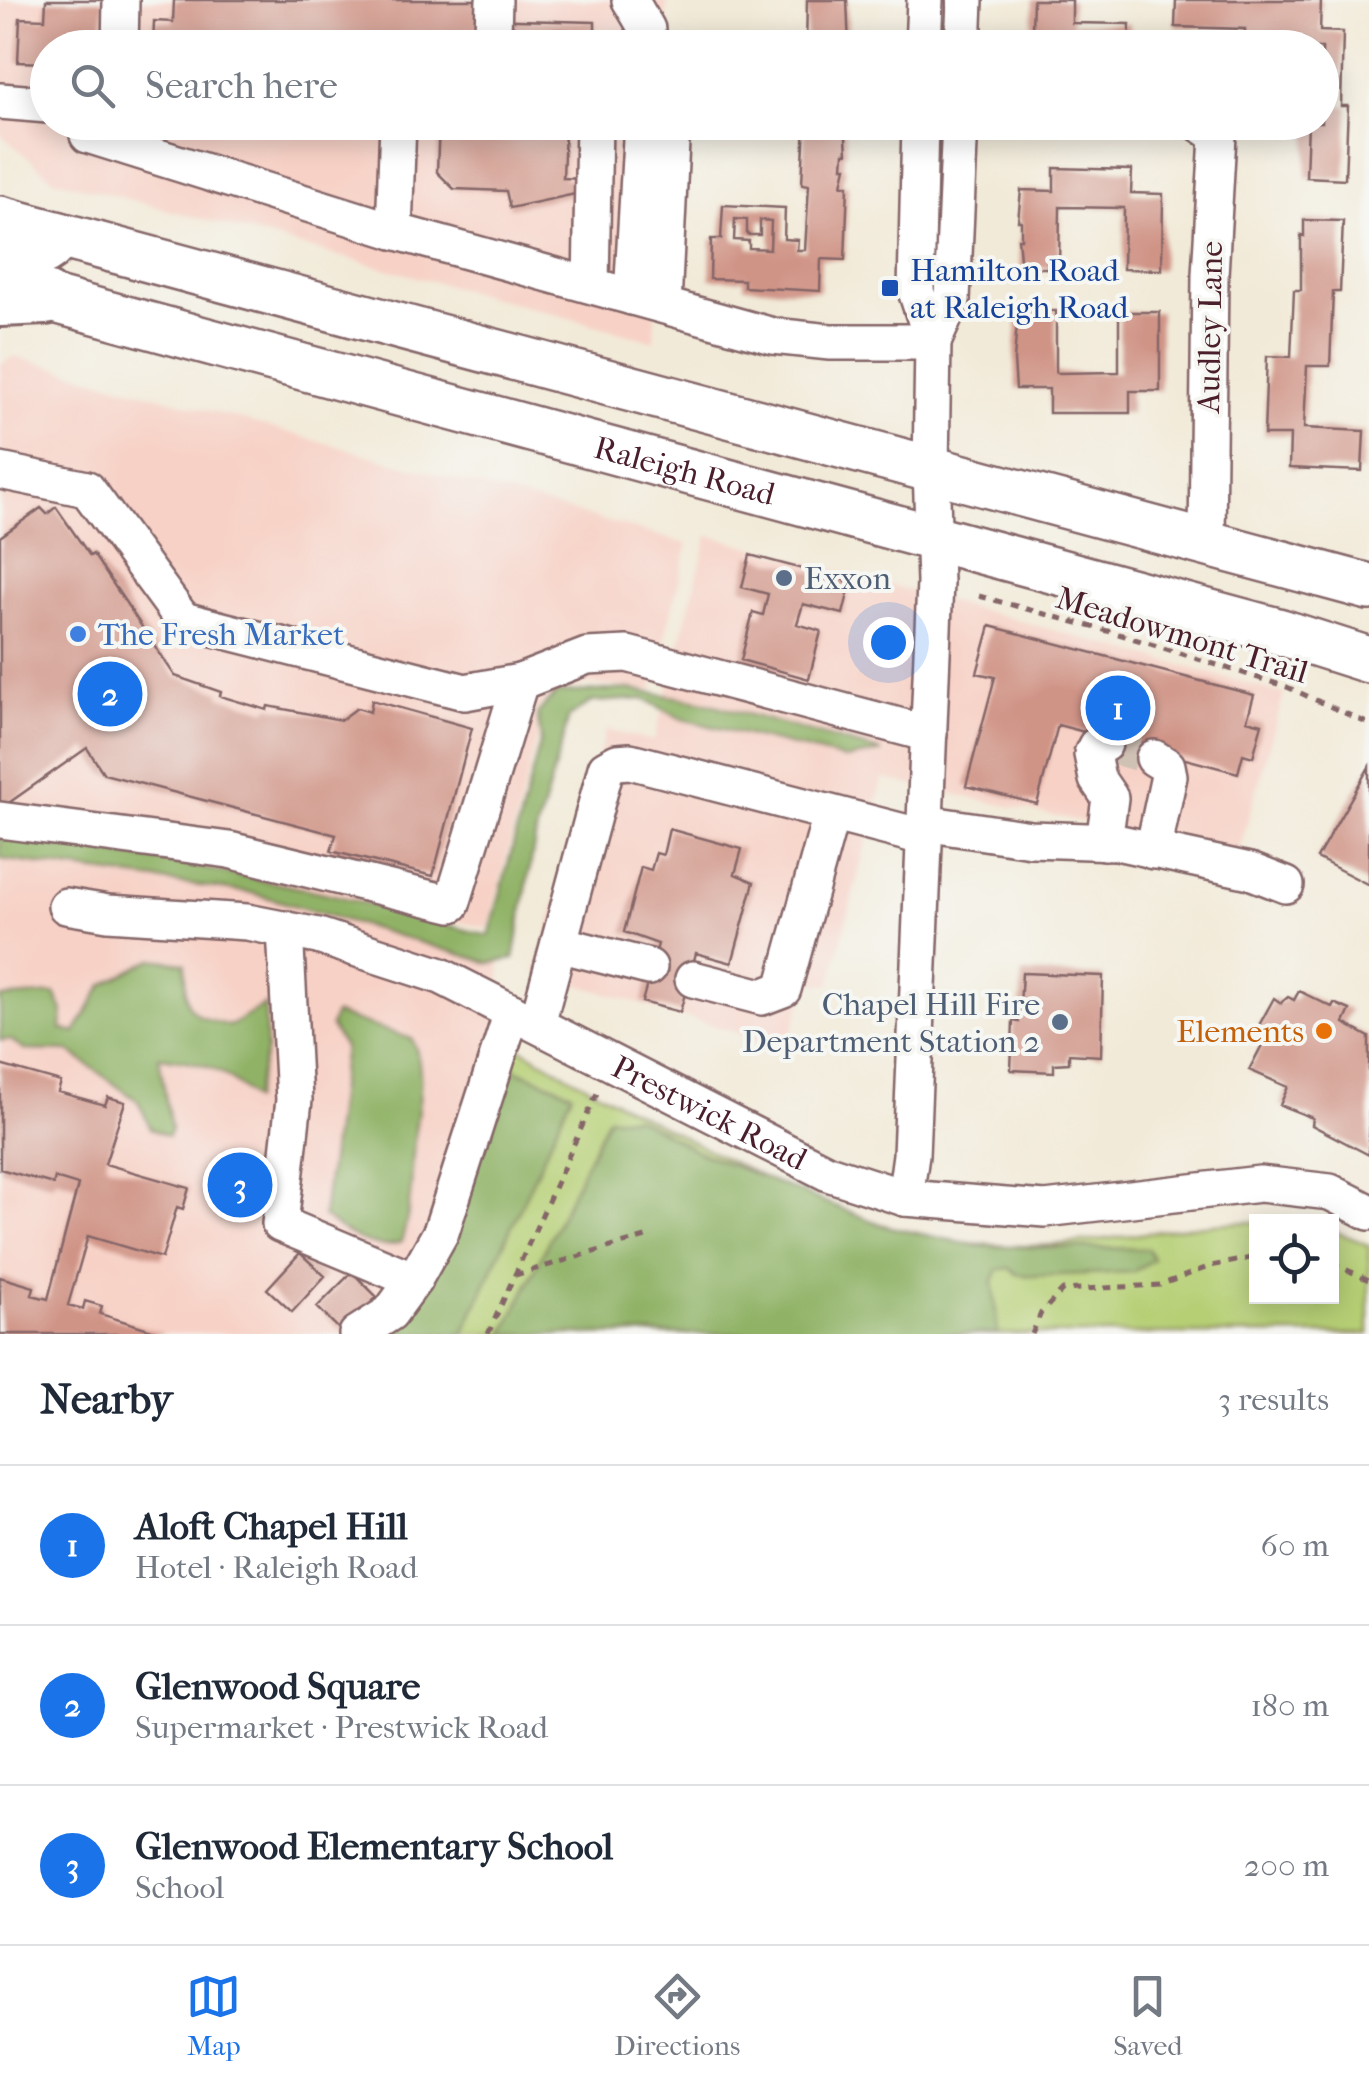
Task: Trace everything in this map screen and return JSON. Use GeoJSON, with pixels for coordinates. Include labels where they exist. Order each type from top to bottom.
{"type":"FeatureCollection","features":[{"type":"Feature","properties":{"kind":"main road","name":"Raleigh Road"},"geometry":{"type":"LineString","coordinates":[[0,219],[1369,587]]}},
{"type":"Feature","properties":{"kind":"main road"},"geometry":{"type":"LineString","coordinates":[[0,255],[39,254],[52,246],[59,234]]}},
{"type":"Feature","properties":{"kind":"main road","name":"Raleigh Road"},"geometry":{"type":"LineString","coordinates":[[15,294],[934,537],[1282,632],[1369,660]]}},
{"type":"Feature","properties":{"kind":"street"},"geometry":{"type":"LineString","coordinates":[[120,30],[121,0]]}},
{"type":"Feature","properties":{"kind":"street"},"geometry":{"type":"LineString","coordinates":[[493,30],[494,0]]}},
{"type":"Feature","properties":{"kind":"street"},"geometry":{"type":"LineString","coordinates":[[630,0],[648,30]]}},
{"type":"Feature","properties":{"kind":"street"},"geometry":{"type":"LineString","coordinates":[[924,30],[925,0]]}},
{"type":"Feature","properties":{"kind":"street"},"geometry":{"type":"LineString","coordinates":[[963,30],[964,0]]}},
{"type":"Feature","properties":{"kind":"street"},"geometry":{"type":"LineString","coordinates":[[0,101],[30,104]]}},
{"type":"Feature","properties":{"kind":"street"},"geometry":{"type":"LineString","coordinates":[[101,140],[394,231],[772,336],[830,342],[933,342]]}},
{"type":"Feature","properties":{"kind":"street"},"geometry":{"type":"LineString","coordinates":[[394,231],[397,140]]}},
{"type":"Feature","properties":{"kind":"street"},"geometry":{"type":"LineString","coordinates":[[591,285],[594,140]]}},
{"type":"Feature","properties":{"kind":"street"},"geometry":{"type":"LineString","coordinates":[[642,140],[647,302]]}},
{"type":"Feature","properties":{"kind":"street"},"geometry":{"type":"LineString","coordinates":[[647,302],[670,140]]}},
{"type":"Feature","properties":{"kind":"street"},"geometry":{"type":"LineString","coordinates":[[905,1198],[912,1136],[935,582],[931,469],[933,342],[916,291],[920,140]]}},
{"type":"Feature","properties":{"kind":"street"},"geometry":{"type":"LineString","coordinates":[[933,342],[952,300],[959,140]]}},
{"type":"Feature","properties":{"kind":"street","name":"Audley Lane"},"geometry":{"type":"LineString","coordinates":[[1207,542],[1210,275],[1218,140]]}},
{"type":"Feature","properties":{"kind":"street"},"geometry":{"type":"LineString","coordinates":[[0,471],[87,490],[183,620],[465,692],[520,682],[586,656],[627,654],[929,734]]}},
{"type":"Feature","properties":{"kind":"street"},"geometry":{"type":"LineString","coordinates":[[0,820],[229,850],[452,904],[520,682]]}},
{"type":"Feature","properties":{"kind":"street"},"geometry":{"type":"LineString","coordinates":[[1104,744],[1096,746],[1092,754],[1097,779],[1110,798],[1104,842]]}},
{"type":"Feature","properties":{"kind":"street"},"geometry":{"type":"LineString","coordinates":[[1154,758],[1167,766],[1169,776],[1154,851]]}},
{"type":"Feature","properties":{"kind":"street"},"geometry":{"type":"LineString","coordinates":[[357,1334],[390,1312],[414,1280],[441,1232],[524,1018],[559,944],[606,768],[617,762],[630,761],[832,815],[923,830],[1104,842],[1250,871],[1286,885]]}},
{"type":"Feature","properties":{"kind":"street"},"geometry":{"type":"LineString","coordinates":[[693,979],[762,996],[783,989],[832,815]]}},
{"type":"Feature","properties":{"kind":"street","name":"Prestwick Road"},"geometry":{"type":"LineString","coordinates":[[66,906],[108,914],[248,922],[318,936],[441,976],[828,1173],[905,1198],[1044,1209],[1260,1184],[1330,1192],[1369,1212]]}},
{"type":"Feature","properties":{"kind":"street"},"geometry":{"type":"LineString","coordinates":[[285,930],[294,1100],[280,1224],[414,1280]]}},
{"type":"Feature","properties":{"kind":"street"},"geometry":{"type":"LineString","coordinates":[[559,944],[649,968]]}},
{"type":"Feature","properties":{"kind":"path","name":"Meadowmont Trail"},"geometry":{"type":"LineString","coordinates":[[979,596],[1122,635],[1287,687],[1369,724]]}},
{"type":"Feature","properties":{"kind":"path"},"geometry":{"type":"LineString","coordinates":[[488,1334],[612,1062]]}},
{"type":"Feature","properties":{"kind":"path"},"geometry":{"type":"LineString","coordinates":[[515,1274],[649,1236]]}},
{"type":"Feature","properties":{"kind":"path"},"geometry":{"type":"LineString","coordinates":[[1032,1334],[1041,1314],[1063,1290],[1160,1285],[1212,1266],[1249,1258]]}},
{"type":"Feature","properties":{"kind":"path"},"geometry":{"type":"LineString","coordinates":[[1339,1267],[1369,1280]]}},
{"type":"Feature","properties":{"kind":"shaded area"},"geometry":{"type":"Polygon","coordinates":[[[0,0],[667,0],[666,30],[30,30],[30,140],[662,140],[654,341],[53,179],[0,134],[0,0]]]}},
{"type":"Feature","properties":{"kind":"shaded area"},"geometry":{"type":"Polygon","coordinates":[[[14,356],[688,544],[652,690],[589,684],[553,694],[534,713],[538,734],[488,928],[0,831],[0,364],[14,356]]]}},
{"type":"Feature","properties":{"kind":"shaded area"},"geometry":{"type":"Polygon","coordinates":[[[708,535],[1284,694],[1238,855],[883,779],[830,985],[808,982],[787,1048],[536,972],[606,730],[654,741],[708,535]]]}},
{"type":"Feature","properties":{"kind":"shaded area"},"geometry":{"type":"Polygon","coordinates":[[[0,853],[266,890],[500,958],[502,1037],[456,1334],[0,1334],[0,853]]]}},
{"type":"Feature","properties":{"kind":"green space"},"geometry":{"type":"Polygon","coordinates":[[[629,689],[700,701],[882,752],[845,759],[682,719],[644,699],[591,702],[569,717],[536,833],[514,959],[490,963],[252,893],[0,859],[0,837],[182,864],[330,894],[489,936],[541,739],[537,714],[557,693],[629,689]]]}},
{"type":"Feature","properties":{"kind":"green space"},"geometry":{"type":"Polygon","coordinates":[[[152,959],[185,963],[187,1000],[190,1008],[204,1018],[230,1026],[265,1005],[266,1050],[253,1100],[222,1073],[188,1061],[159,1057],[171,1129],[168,1136],[151,1129],[138,1101],[69,1051],[24,1050],[11,1040],[0,1040],[0,998],[55,994],[63,1011],[61,1029],[75,1033],[103,985],[152,959]]]}},
{"type":"Feature","properties":{"kind":"green space"},"geometry":{"type":"Polygon","coordinates":[[[335,1014],[412,1039],[419,1062],[410,1200],[401,1242],[391,1245],[360,1240],[323,1217],[344,1047],[330,1026],[335,1014]]]}},
{"type":"Feature","properties":{"kind":"green space"},"geometry":{"type":"Polygon","coordinates":[[[502,1037],[750,1171],[828,1205],[909,1232],[1026,1246],[1249,1222],[1249,1304],[1339,1304],[1339,1233],[1369,1245],[1369,1334],[456,1334],[502,1037]]]}},
{"type":"Feature","properties":{"kind":"green space"},"geometry":{"type":"Polygon","coordinates":[[[508,1066],[572,1093],[463,1334],[400,1334],[430,1281],[508,1066]]]}},
{"type":"Feature","properties":{"kind":"green space"},"geometry":{"type":"Polygon","coordinates":[[[608,1117],[636,1117],[699,1152],[885,1226],[977,1246],[1148,1249],[1153,1259],[1133,1272],[1033,1276],[1017,1274],[1009,1268],[998,1270],[993,1280],[998,1334],[504,1334],[608,1117]]]}},
{"type":"Feature","properties":{"kind":"building"},"geometry":{"type":"Polygon","coordinates":[[[46,0],[103,0],[102,30],[30,30],[30,62],[18,62],[20,18],[45,19],[46,0]]]}},
{"type":"Feature","properties":{"kind":"building"},"geometry":{"type":"Polygon","coordinates":[[[174,0],[478,0],[477,19],[595,22],[595,30],[154,30],[154,21],[173,22],[174,0]]]}},
{"type":"Feature","properties":{"kind":"building"},"geometry":{"type":"Polygon","coordinates":[[[807,0],[847,0],[848,30],[806,30],[807,0]]]}},
{"type":"Feature","properties":{"kind":"building"},"geometry":{"type":"Polygon","coordinates":[[[1033,0],[1072,0],[1072,23],[1130,24],[1130,30],[1032,30],[1033,0]]]}},
{"type":"Feature","properties":{"kind":"building"},"geometry":{"type":"Polygon","coordinates":[[[1176,0],[1321,0],[1320,30],[1175,27],[1176,0]]]}},
{"type":"Feature","properties":{"kind":"building"},"geometry":{"type":"Polygon","coordinates":[[[1339,32],[1343,32],[1341,106],[1348,106],[1345,179],[1306,177],[1307,140],[1339,140],[1339,32]]]}},
{"type":"Feature","properties":{"kind":"building"},"geometry":{"type":"Polygon","coordinates":[[[438,140],[565,140],[563,178],[581,179],[580,193],[510,208],[506,191],[454,189],[437,172],[438,140]]]}},
{"type":"Feature","properties":{"kind":"building"},"geometry":{"type":"Polygon","coordinates":[[[804,140],[846,140],[842,185],[848,185],[845,260],[821,259],[820,291],[744,287],[744,280],[710,279],[711,239],[721,239],[723,205],[785,208],[784,239],[798,240],[797,250],[805,250],[809,185],[802,184],[804,140]],[[735,219],[734,240],[749,241],[749,248],[770,249],[771,221],[760,220],[760,235],[747,235],[747,220],[735,219]]]}},
{"type":"Feature","properties":{"kind":"building"},"geometry":{"type":"Polygon","coordinates":[[[1054,168],[1132,170],[1131,193],[1163,194],[1162,270],[1123,269],[1124,208],[1060,207],[1059,268],[1021,268],[1021,190],[1054,191],[1054,168]]]}},
{"type":"Feature","properties":{"kind":"building"},"geometry":{"type":"Polygon","coordinates":[[[1304,220],[1343,221],[1340,292],[1333,292],[1330,366],[1307,366],[1304,428],[1364,431],[1362,471],[1289,468],[1290,435],[1264,435],[1267,356],[1291,357],[1294,290],[1301,290],[1304,220]]]}},
{"type":"Feature","properties":{"kind":"building"},"geometry":{"type":"Polygon","coordinates":[[[1018,311],[1056,311],[1056,373],[1119,372],[1119,312],[1160,312],[1160,391],[1130,391],[1130,413],[1049,413],[1049,389],[1016,389],[1018,311]]]}},
{"type":"Feature","properties":{"kind":"building"},"geometry":{"type":"Polygon","coordinates":[[[56,507],[90,556],[93,554],[175,676],[221,692],[220,696],[267,710],[268,706],[341,720],[357,708],[370,712],[372,700],[472,728],[433,876],[331,851],[336,835],[104,774],[87,748],[0,809],[0,537],[41,508],[47,514],[56,507]]]}},
{"type":"Feature","properties":{"kind":"building"},"geometry":{"type":"Polygon","coordinates":[[[750,555],[851,582],[843,614],[803,604],[797,624],[821,631],[809,679],[741,660],[753,612],[763,615],[768,594],[742,587],[750,555]]]}},
{"type":"Feature","properties":{"kind":"building"},"geometry":{"type":"Polygon","coordinates":[[[990,626],[1254,695],[1247,720],[1262,724],[1253,757],[1243,754],[1238,773],[1058,725],[1037,804],[966,786],[995,677],[977,673],[990,626]]]}},
{"type":"Feature","properties":{"kind":"building"},"geometry":{"type":"Polygon","coordinates":[[[1369,767],[1369,885],[1317,858],[1369,767]]]}},
{"type":"Feature","properties":{"kind":"building"},"geometry":{"type":"Polygon","coordinates":[[[669,829],[742,849],[735,874],[754,882],[732,963],[696,953],[680,1012],[642,1002],[658,944],[624,932],[641,867],[651,870],[656,853],[663,855],[669,829]]]}},
{"type":"Feature","properties":{"kind":"building","name":"Chapel Hill Fire Department Station 2"},"geometry":{"type":"Polygon","coordinates":[[[1022,973],[1103,976],[1101,1056],[1069,1054],[1069,1063],[1054,1064],[1054,1072],[1011,1070],[1013,1021],[1019,1022],[1022,973]]]}},
{"type":"Feature","properties":{"kind":"building"},"geometry":{"type":"Polygon","coordinates":[[[1299,991],[1332,1007],[1334,1003],[1350,1010],[1344,1023],[1369,1037],[1369,1155],[1312,1125],[1313,1118],[1280,1105],[1288,1087],[1249,1070],[1263,1043],[1252,1038],[1274,998],[1281,1003],[1288,997],[1294,1000],[1299,991]]]}},
{"type":"Feature","properties":{"kind":"building"},"geometry":{"type":"Polygon","coordinates":[[[0,1065],[61,1082],[58,1092],[105,1105],[108,1097],[125,1102],[105,1164],[189,1188],[183,1209],[177,1207],[162,1258],[88,1236],[68,1305],[83,1309],[85,1301],[102,1306],[100,1314],[165,1334],[0,1334],[0,1277],[34,1287],[32,1295],[48,1299],[78,1185],[55,1178],[53,1184],[0,1169],[0,1065]]]}},
{"type":"Feature","properties":{"kind":"building"},"geometry":{"type":"Polygon","coordinates":[[[300,1253],[325,1276],[292,1312],[267,1289],[300,1253]]]}},
{"type":"Feature","properties":{"kind":"building"},"geometry":{"type":"Polygon","coordinates":[[[352,1272],[377,1297],[342,1332],[317,1307],[352,1272]]]}},
{"type":"Feature","properties":{"kind":"tunnel"},"geometry":{"type":"LineString","coordinates":[[1104,744],[1154,758]]}},
{"type":"Feature","properties":{"kind":"place","name":"Hamilton Road at Raleigh Road"},"geometry":{"type":"Point","coordinates":[890,288]}},
{"type":"Feature","properties":{"kind":"place","name":"Exxon"},"geometry":{"type":"Point","coordinates":[784,578]}},
{"type":"Feature","properties":{"kind":"place","name":"The Fresh Market"},"geometry":{"type":"Point","coordinates":[78,634]}},
{"type":"Feature","properties":{"kind":"place","name":"Glenwood Square"},"geometry":{"type":"Point","coordinates":[110,694]}},
{"type":"Feature","properties":{"kind":"place","name":"Aloft Chapel Hill"},"geometry":{"type":"Point","coordinates":[1118,708]}},
{"type":"Feature","properties":{"kind":"place","name":"Chapel Hill Fire Department Station 2"},"geometry":{"type":"Point","coordinates":[1060,1022]}},
{"type":"Feature","properties":{"kind":"place","name":"Elements"},"geometry":{"type":"Point","coordinates":[1324,1031]}},
{"type":"Feature","properties":{"kind":"place","name":"Glenwood Elementary School"},"geometry":{"type":"Point","coordinates":[240,1185]}}]}
